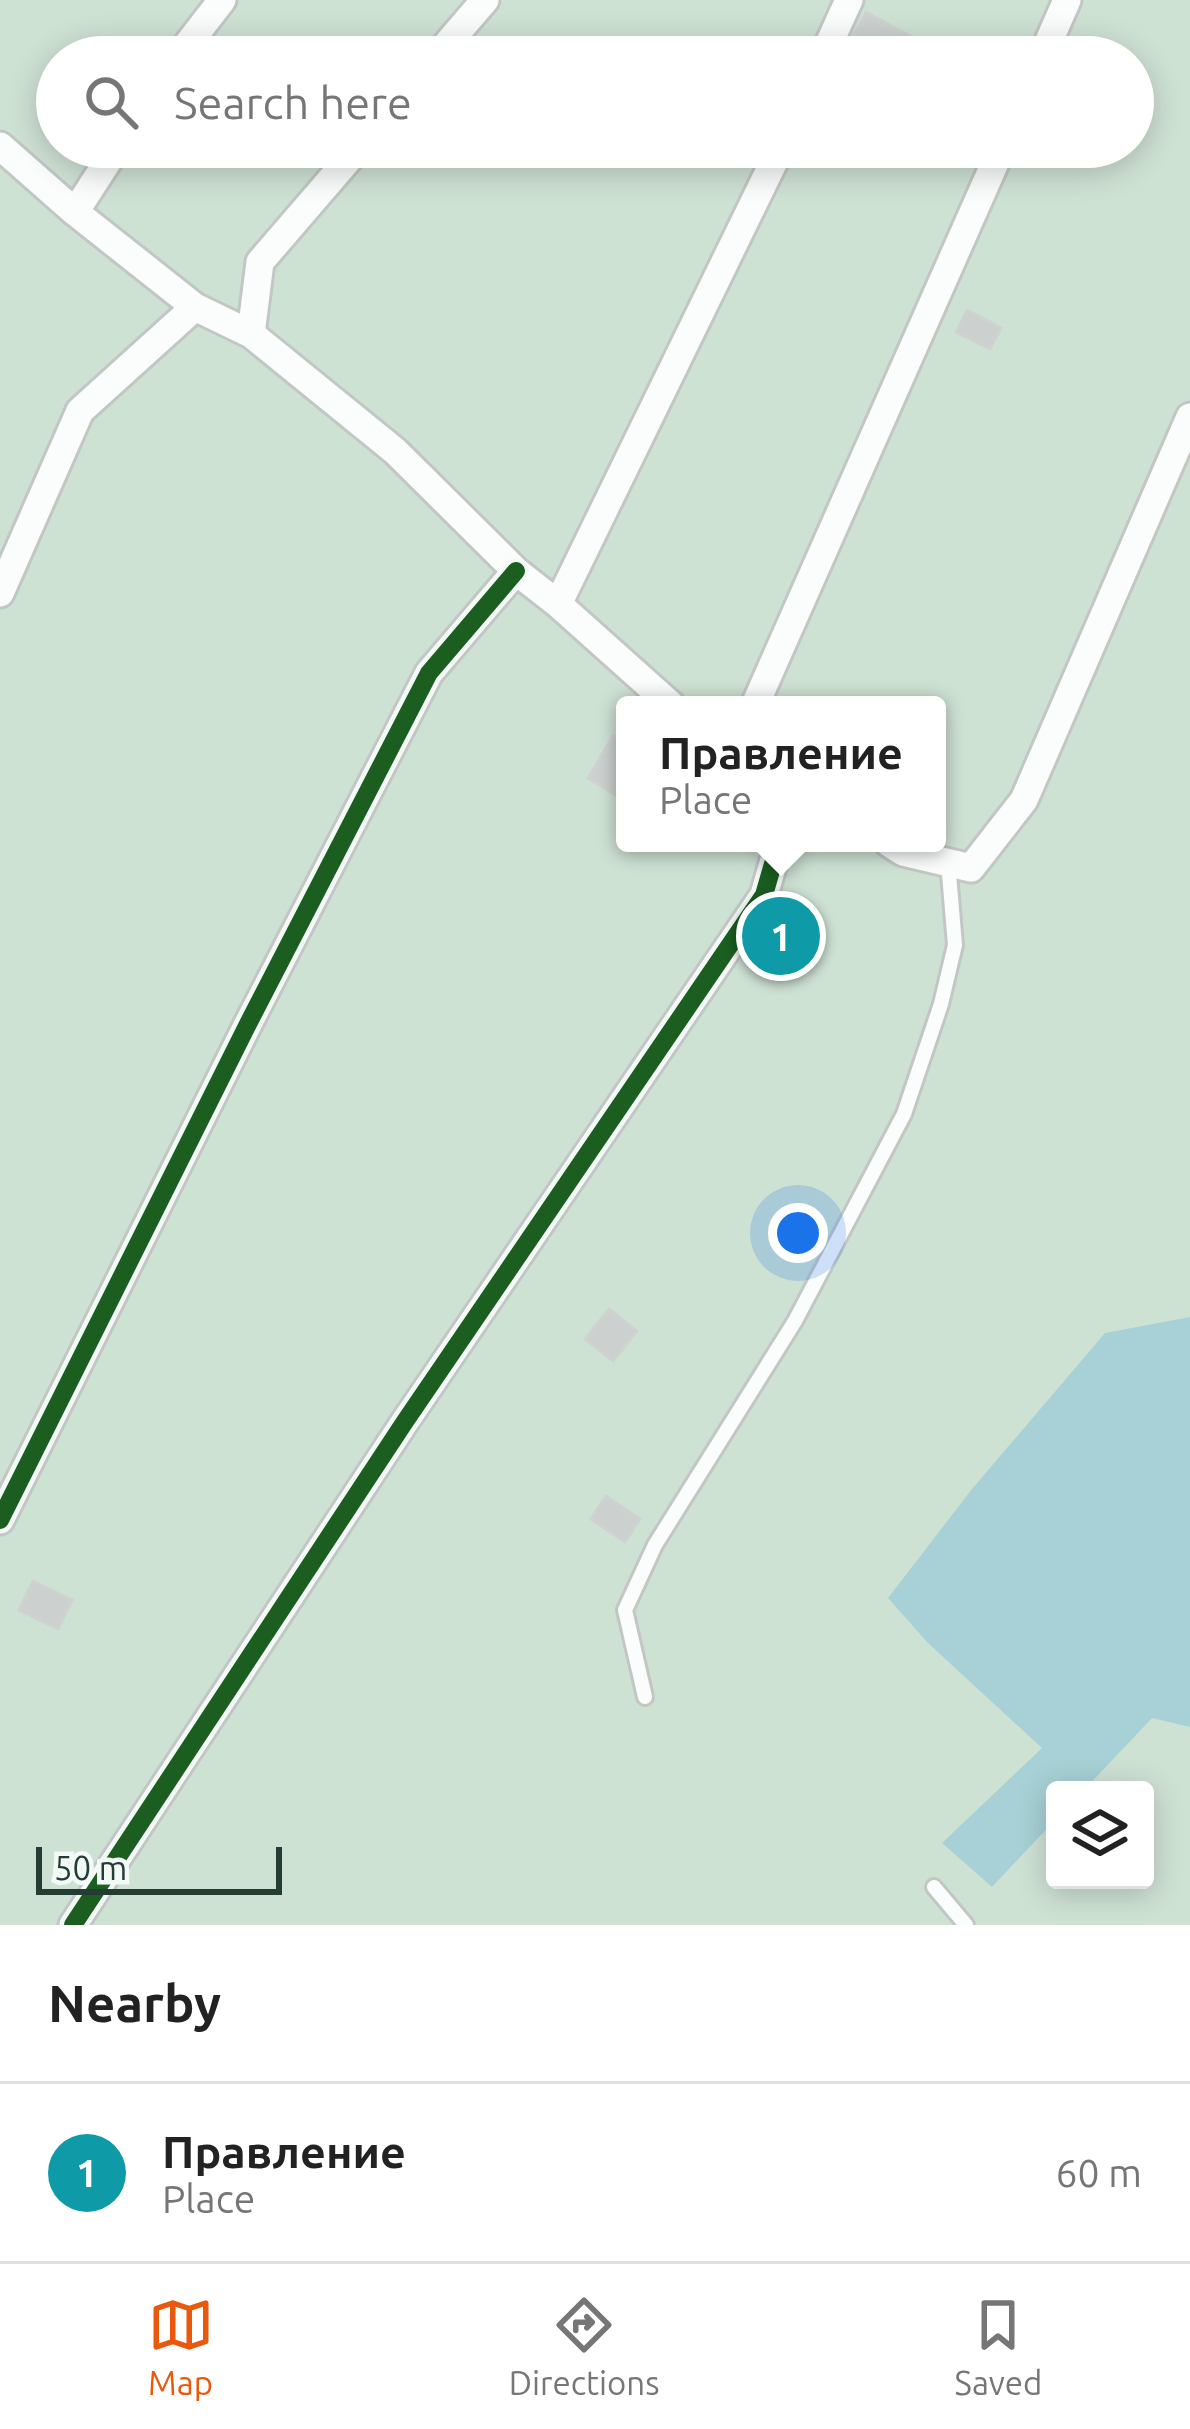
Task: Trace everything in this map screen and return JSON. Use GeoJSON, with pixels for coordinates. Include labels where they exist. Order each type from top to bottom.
{"type":"FeatureCollection","features":[{"type":"Feature","properties":{"kind":"street"},"geometry":{"type":"LineString","coordinates":[[195,36],[223,0]]}},
{"type":"Feature","properties":{"kind":"street"},"geometry":{"type":"LineString","coordinates":[[454,36],[485,0]]}},
{"type":"Feature","properties":{"kind":"street"},"geometry":{"type":"LineString","coordinates":[[833,36],[849,0]]}},
{"type":"Feature","properties":{"kind":"street"},"geometry":{"type":"LineString","coordinates":[[1051,36],[1067,0]]}},
{"type":"Feature","properties":{"kind":"street"},"geometry":{"type":"LineString","coordinates":[[0,146],[195,307],[250,334],[395,451],[516,572],[661,696]]}},
{"type":"Feature","properties":{"kind":"street"},"geometry":{"type":"LineString","coordinates":[[75,212],[103,168]]}},
{"type":"Feature","properties":{"kind":"street"},"geometry":{"type":"LineString","coordinates":[[250,334],[260,262],[340,168]]}},
{"type":"Feature","properties":{"kind":"street"},"geometry":{"type":"LineString","coordinates":[[558,604],[771,168]]}},
{"type":"Feature","properties":{"kind":"street"},"geometry":{"type":"LineString","coordinates":[[759,696],[993,168]]}},
{"type":"Feature","properties":{"kind":"street"},"geometry":{"type":"LineString","coordinates":[[0,593],[80,410],[195,307]]}},
{"type":"Feature","properties":{"kind":"street"},"geometry":{"type":"LineString","coordinates":[[903,852],[971,868],[1024,800],[1190,417]]}},
{"type":"Feature","properties":{"kind":"street"},"geometry":{"type":"LineString","coordinates":[[0,1520],[429,673],[516,572]]}},
{"type":"Feature","properties":{"kind":"street"},"geometry":{"type":"LineString","coordinates":[[73,1925],[404,1423],[764,895],[776,852]]}},
{"type":"Feature","properties":{"kind":"lane"},"geometry":{"type":"LineString","coordinates":[[645,1697],[625,1610],[655,1545],[795,1321],[904,1114],[941,1004],[955,945],[948,862]]}},
{"type":"Feature","properties":{"kind":"lane"},"geometry":{"type":"LineString","coordinates":[[934,1887],[967,1925]]}},
{"type":"Feature","properties":{"kind":"green space"},"geometry":{"type":"Polygon","coordinates":[[[0,0],[1190,0],[1190,1925],[0,1925],[0,0]]]}},
{"type":"Feature","properties":{"kind":"water"},"geometry":{"type":"Polygon","coordinates":[[[1190,1317],[1190,1727],[1152,1718],[1092,1781],[1046,1781],[1046,1830],[992,1887],[942,1843],[1042,1748],[928,1643],[888,1598],[972,1489],[1105,1333],[1190,1317]]]}},
{"type":"Feature","properties":{"kind":"building"},"geometry":{"type":"Polygon","coordinates":[[[866,12],[910,36],[853,36],[866,12]]]}},
{"type":"Feature","properties":{"kind":"building"},"geometry":{"type":"Polygon","coordinates":[[[967,310],[1001,328],[990,349],[956,332],[967,310]]]}},
{"type":"Feature","properties":{"kind":"building"},"geometry":{"type":"Polygon","coordinates":[[[613,736],[616,795],[588,778],[613,736]]]}},
{"type":"Feature","properties":{"kind":"building"},"geometry":{"type":"Polygon","coordinates":[[[774,913],[805,933],[788,959],[758,939],[774,913]]]}},
{"type":"Feature","properties":{"kind":"building"},"geometry":{"type":"Polygon","coordinates":[[[609,1309],[637,1331],[613,1361],[585,1339],[609,1309]]]}},
{"type":"Feature","properties":{"kind":"building"},"geometry":{"type":"Polygon","coordinates":[[[606,1496],[640,1519],[625,1542],[591,1519],[606,1496]]]}},
{"type":"Feature","properties":{"kind":"building"},"geometry":{"type":"Polygon","coordinates":[[[33,1581],[72,1600],[58,1629],[19,1610],[33,1581]]]}},
{"type":"Feature","properties":{"kind":"cycle path"},"geometry":{"type":"LineString","coordinates":[[0,1520],[429,673],[516,571]]}},
{"type":"Feature","properties":{"kind":"cycle path"},"geometry":{"type":"LineString","coordinates":[[73,1925],[404,1423],[764,895],[776,852]]}},
{"type":"Feature","properties":{"kind":"place","name":"Правление"},"geometry":{"type":"Point","coordinates":[781,936]}}]}
